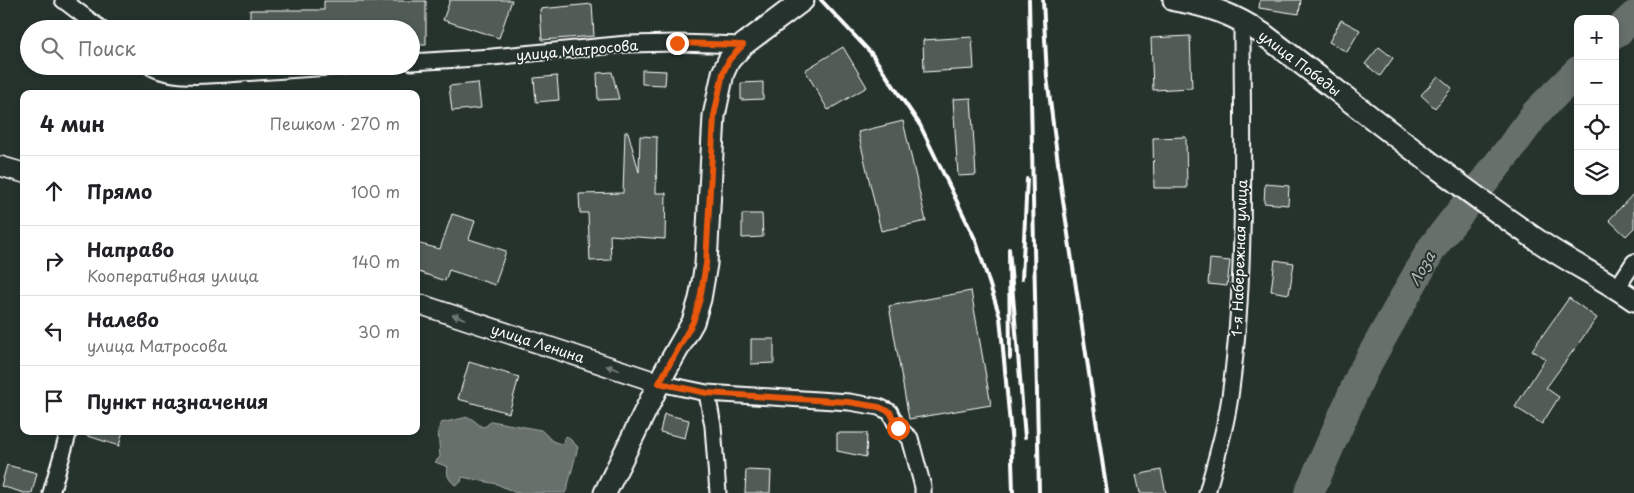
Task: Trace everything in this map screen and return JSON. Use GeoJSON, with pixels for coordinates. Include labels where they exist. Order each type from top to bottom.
{"type":"FeatureCollection","features":[{"type":"Feature","properties":{"kind":"main road"},"geometry":{"type":"LineString","coordinates":[[605,493],[659,383],[693,322],[700,299],[706,264],[714,116],[723,73],[729,60],[743,45],[803,0]]}},
{"type":"Feature","properties":{"kind":"main road","name":"улица Победы"},"geometry":{"type":"LineString","coordinates":[[1174,0],[1234,11],[1414,150],[1541,242],[1626,294]]}},
{"type":"Feature","properties":{"kind":"street"},"geometry":{"type":"LineString","coordinates":[[63,0],[90,20]]}},
{"type":"Feature","properties":{"kind":"street","name":"1-я Набережная улица"},"geometry":{"type":"LineString","coordinates":[[1206,493],[1217,457],[1231,391],[1239,308],[1242,195],[1234,11]]}},
{"type":"Feature","properties":{"kind":"street","name":"улица Матросова"},"geometry":{"type":"LineString","coordinates":[[420,61],[492,57],[628,44],[743,45]]}},
{"type":"Feature","properties":{"kind":"street"},"geometry":{"type":"LineString","coordinates":[[0,166],[20,172]]}},
{"type":"Feature","properties":{"kind":"street"},"geometry":{"type":"LineString","coordinates":[[1626,294],[1634,262]]}},
{"type":"Feature","properties":{"kind":"street","name":"улица Ленина"},"geometry":{"type":"LineString","coordinates":[[420,304],[659,383]]}},
{"type":"Feature","properties":{"kind":"street"},"geometry":{"type":"LineString","coordinates":[[659,383],[707,393],[848,402],[879,407],[890,412],[898,428],[910,438],[923,486],[923,493]]}},
{"type":"Feature","properties":{"kind":"street"},"geometry":{"type":"LineString","coordinates":[[707,393],[713,426],[718,493]]}},
{"type":"Feature","properties":{"kind":"street"},"geometry":{"type":"LineString","coordinates":[[51,493],[68,435]]}},
{"type":"Feature","properties":{"kind":"shaded area"},"geometry":{"type":"Polygon","coordinates":[[[468,417],[482,427],[491,421],[541,430],[553,441],[563,444],[564,438],[567,436],[578,447],[565,493],[516,493],[497,484],[462,477],[461,482],[455,485],[448,477],[448,467],[435,462],[440,457],[438,430],[441,423],[468,417]]]}},
{"type":"Feature","properties":{"kind":"building"},"geometry":{"type":"Polygon","coordinates":[[[450,0],[512,0],[499,38],[443,20],[450,0]]]}},
{"type":"Feature","properties":{"kind":"building"},"geometry":{"type":"Polygon","coordinates":[[[1260,0],[1301,0],[1299,14],[1259,8],[1260,0]]]}},
{"type":"Feature","properties":{"kind":"building"},"geometry":{"type":"Polygon","coordinates":[[[324,1],[426,1],[426,45],[420,45],[420,20],[250,20],[250,10],[324,10],[324,1]]]}},
{"type":"Feature","properties":{"kind":"building"},"geometry":{"type":"Polygon","coordinates":[[[592,4],[594,36],[542,40],[540,9],[592,4]]]}},
{"type":"Feature","properties":{"kind":"building"},"geometry":{"type":"Polygon","coordinates":[[[1341,20],[1360,30],[1347,52],[1329,42],[1341,20]]]}},
{"type":"Feature","properties":{"kind":"building"},"geometry":{"type":"Polygon","coordinates":[[[1190,36],[1192,88],[1153,90],[1151,38],[1190,36]]]}},
{"type":"Feature","properties":{"kind":"building"},"geometry":{"type":"Polygon","coordinates":[[[972,37],[974,69],[924,72],[923,40],[972,37]]]}},
{"type":"Feature","properties":{"kind":"building"},"geometry":{"type":"Polygon","coordinates":[[[843,47],[867,87],[828,110],[805,70],[843,47]]]}},
{"type":"Feature","properties":{"kind":"building"},"geometry":{"type":"Polygon","coordinates":[[[1379,47],[1393,58],[1380,76],[1365,64],[1379,47]]]}},
{"type":"Feature","properties":{"kind":"building"},"geometry":{"type":"Polygon","coordinates":[[[642,70],[666,71],[665,85],[642,84],[642,70]]]}},
{"type":"Feature","properties":{"kind":"building"},"geometry":{"type":"Polygon","coordinates":[[[612,72],[619,99],[598,100],[597,73],[612,72]]]}},
{"type":"Feature","properties":{"kind":"building"},"geometry":{"type":"Polygon","coordinates":[[[557,76],[559,100],[536,102],[534,78],[557,76]]]}},
{"type":"Feature","properties":{"kind":"building"},"geometry":{"type":"Polygon","coordinates":[[[1438,76],[1452,88],[1435,108],[1421,95],[1438,76]]]}},
{"type":"Feature","properties":{"kind":"building"},"geometry":{"type":"Polygon","coordinates":[[[763,82],[763,99],[741,100],[741,83],[763,82]]]}},
{"type":"Feature","properties":{"kind":"building"},"geometry":{"type":"Polygon","coordinates":[[[478,83],[481,108],[452,111],[449,86],[478,83]]]}},
{"type":"Feature","properties":{"kind":"building"},"geometry":{"type":"Polygon","coordinates":[[[971,98],[976,175],[958,176],[953,99],[971,98]]]}},
{"type":"Feature","properties":{"kind":"building"},"geometry":{"type":"Polygon","coordinates":[[[903,121],[926,221],[881,231],[858,132],[903,121]]]}},
{"type":"Feature","properties":{"kind":"building"},"geometry":{"type":"Polygon","coordinates":[[[625,132],[628,132],[639,172],[640,136],[657,137],[656,193],[666,193],[665,239],[610,235],[611,260],[590,261],[588,213],[580,213],[579,194],[623,193],[625,132]]]}},
{"type":"Feature","properties":{"kind":"building"},"geometry":{"type":"Polygon","coordinates":[[[1186,137],[1187,188],[1154,188],[1153,138],[1186,137]]]}},
{"type":"Feature","properties":{"kind":"building"},"geometry":{"type":"Polygon","coordinates":[[[1265,184],[1289,186],[1288,205],[1264,203],[1265,184]]]}},
{"type":"Feature","properties":{"kind":"building"},"geometry":{"type":"Polygon","coordinates":[[[1634,193],[1634,228],[1626,236],[1609,220],[1634,193]]]}},
{"type":"Feature","properties":{"kind":"building"},"geometry":{"type":"Polygon","coordinates":[[[452,214],[475,221],[469,239],[506,251],[495,285],[449,270],[445,281],[420,272],[420,244],[440,249],[452,214]]]}},
{"type":"Feature","properties":{"kind":"building"},"geometry":{"type":"Polygon","coordinates":[[[742,214],[762,214],[763,237],[742,238],[742,214]]]}},
{"type":"Feature","properties":{"kind":"building"},"geometry":{"type":"Polygon","coordinates":[[[1210,259],[1230,261],[1227,286],[1208,284],[1210,259]]]}},
{"type":"Feature","properties":{"kind":"building"},"geometry":{"type":"Polygon","coordinates":[[[1275,260],[1294,263],[1289,294],[1271,291],[1275,260]]]}},
{"type":"Feature","properties":{"kind":"building"},"geometry":{"type":"Polygon","coordinates":[[[971,291],[991,405],[909,419],[889,306],[971,291]]]}},
{"type":"Feature","properties":{"kind":"building"},"geometry":{"type":"Polygon","coordinates":[[[1569,298],[1597,318],[1546,388],[1559,397],[1542,424],[1515,407],[1545,359],[1532,350],[1569,298]]]}},
{"type":"Feature","properties":{"kind":"building"},"geometry":{"type":"Polygon","coordinates":[[[751,339],[774,339],[774,363],[751,364],[751,339]]]}},
{"type":"Feature","properties":{"kind":"building"},"geometry":{"type":"Polygon","coordinates":[[[469,362],[519,377],[509,413],[458,399],[469,362]]]}},
{"type":"Feature","properties":{"kind":"building"},"geometry":{"type":"Polygon","coordinates":[[[664,414],[689,420],[685,438],[660,432],[664,414]]]}},
{"type":"Feature","properties":{"kind":"building"},"geometry":{"type":"Polygon","coordinates":[[[837,433],[867,433],[866,457],[837,451],[837,433]]]}},
{"type":"Feature","properties":{"kind":"building"},"geometry":{"type":"Polygon","coordinates":[[[85,435],[122,435],[119,446],[85,435]]]}},
{"type":"Feature","properties":{"kind":"building"},"geometry":{"type":"Polygon","coordinates":[[[7,465],[37,473],[32,493],[24,493],[1,486],[7,465]]]}},
{"type":"Feature","properties":{"kind":"building"},"geometry":{"type":"Polygon","coordinates":[[[746,470],[771,471],[770,493],[745,493],[746,470]]]}},
{"type":"Feature","properties":{"kind":"building"},"geometry":{"type":"Polygon","coordinates":[[[1161,470],[1166,493],[1140,493],[1136,475],[1161,470]]]}},
{"type":"Feature","properties":{"kind":"waterway","name":"Лоза"},"geometry":{"type":"LineString","coordinates":[[1619,30],[1634,16]]}},
{"type":"Feature","properties":{"kind":"waterway","name":"Лоза"},"geometry":{"type":"LineString","coordinates":[[1309,493],[1362,373],[1432,248],[1536,113],[1574,75]]}},
{"type":"Feature","properties":{"kind":"railway"},"geometry":{"type":"LineString","coordinates":[[821,0],[871,53],[920,125],[976,241],[1000,317],[1011,435]]}},
{"type":"Feature","properties":{"kind":"railway"},"geometry":{"type":"LineString","coordinates":[[1029,0],[1039,493]]}},
{"type":"Feature","properties":{"kind":"railway"},"geometry":{"type":"LineString","coordinates":[[1043,0],[1047,77],[1062,194],[1107,493]]}},
{"type":"Feature","properties":{"kind":"railway"},"geometry":{"type":"LineString","coordinates":[[1022,279],[1027,179]]}},
{"type":"Feature","properties":{"kind":"railway"},"geometry":{"type":"LineString","coordinates":[[1010,358],[1009,249],[1025,437]]}},
{"type":"Feature","properties":{"kind":"railway"},"geometry":{"type":"LineString","coordinates":[[1011,428],[1013,493]]}},
{"type":"Feature","properties":{"kind":"route"},"geometry":{"type":"LineString","coordinates":[[677,43],[743,45],[729,60],[723,73],[714,116],[706,264],[700,299],[693,322],[659,383],[707,393],[848,402],[879,407],[890,412],[898,428]]}}]}
